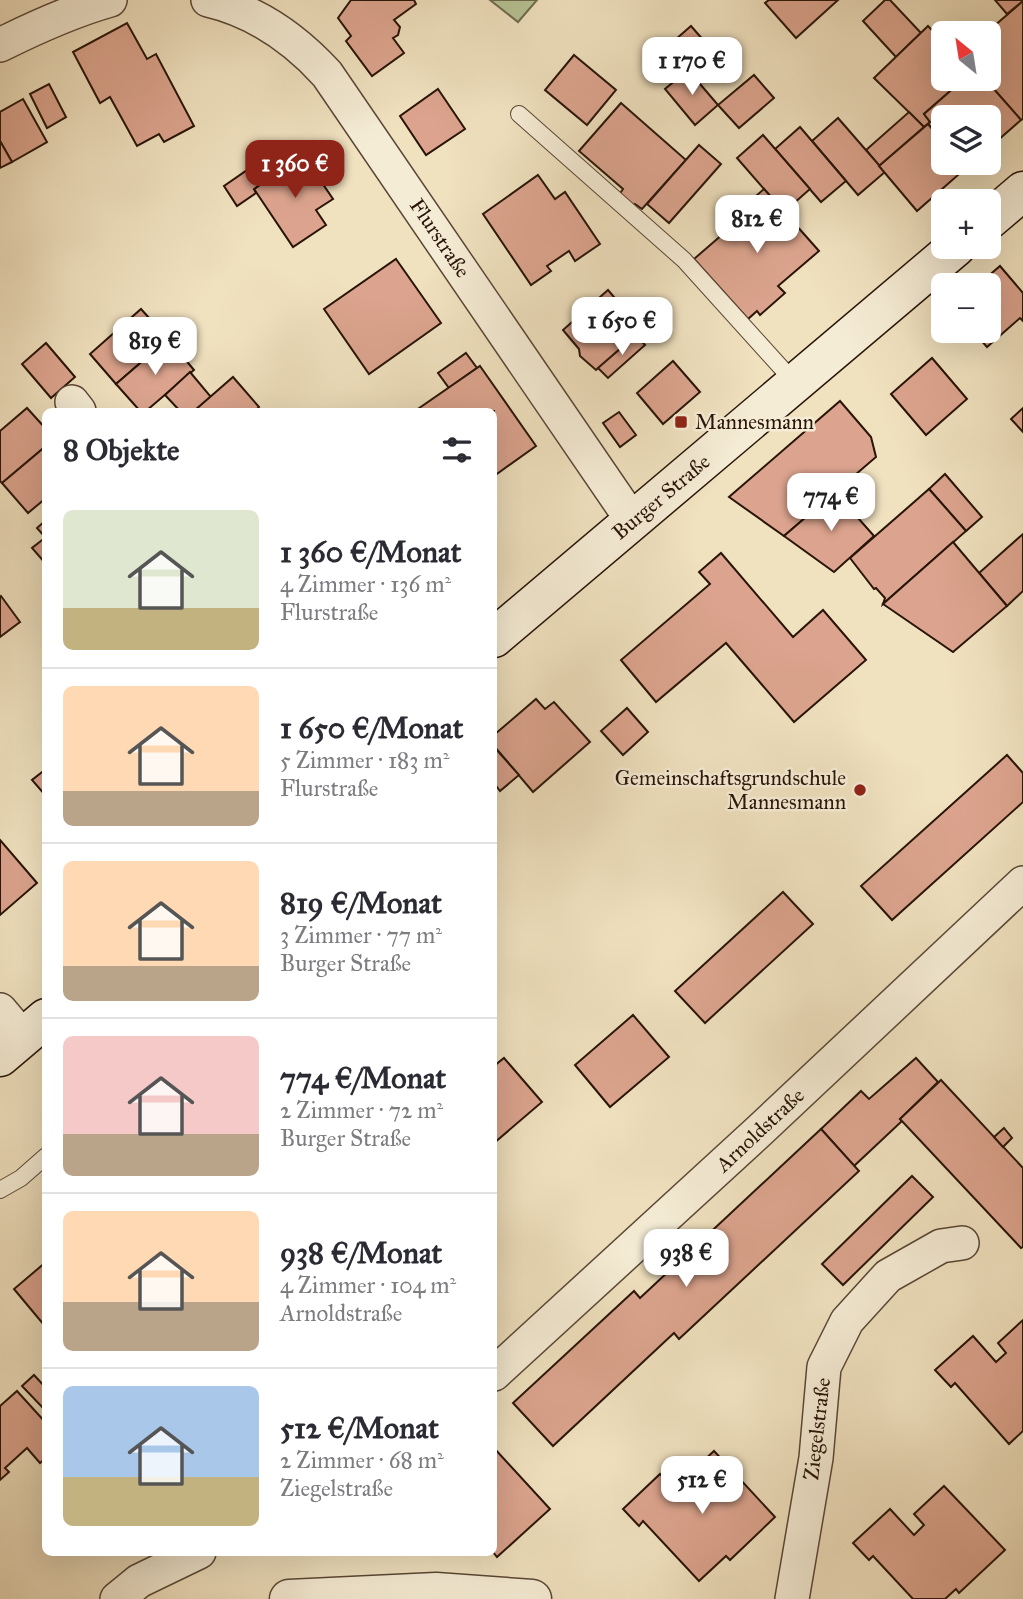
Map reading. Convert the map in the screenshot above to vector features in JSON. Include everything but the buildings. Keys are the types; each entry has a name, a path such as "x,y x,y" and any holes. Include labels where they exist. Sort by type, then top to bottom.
{"main road":[{"path":"1001,210 1023,191"},
{"name":"Burger Straße","path":"497,635 942,259"},
{"path":"289,1599 436,1592 532,1599"}],"street":[{"path":"0,45 80,8 110,0"},
{"name":"Flurstraße","path":"208,0 245,12 265,22 291,39 327,74 632,520"},
{"name":"Arnoldstraße","path":"497,1371 758,1132 1023,883"},
{"name":"Ziegelstraße","path":"792,1599 816,1458 824,1367 847,1321 888,1276 941,1246 962,1243"},
{"path":"117,1599 139,1581 191,1556"}],"lane":[{"path":"519,114 684,260 796,384"},
{"path":"0,1190 21,1178 42,1160"}],"green space":[{"path":"490,0 537,0 518,22"}],"place":[{"name":"Mannesmann","path":"681,422"},
{"name":"Gemeinschaftsgrundschule Mannesmann","path":"860,790"}]}
